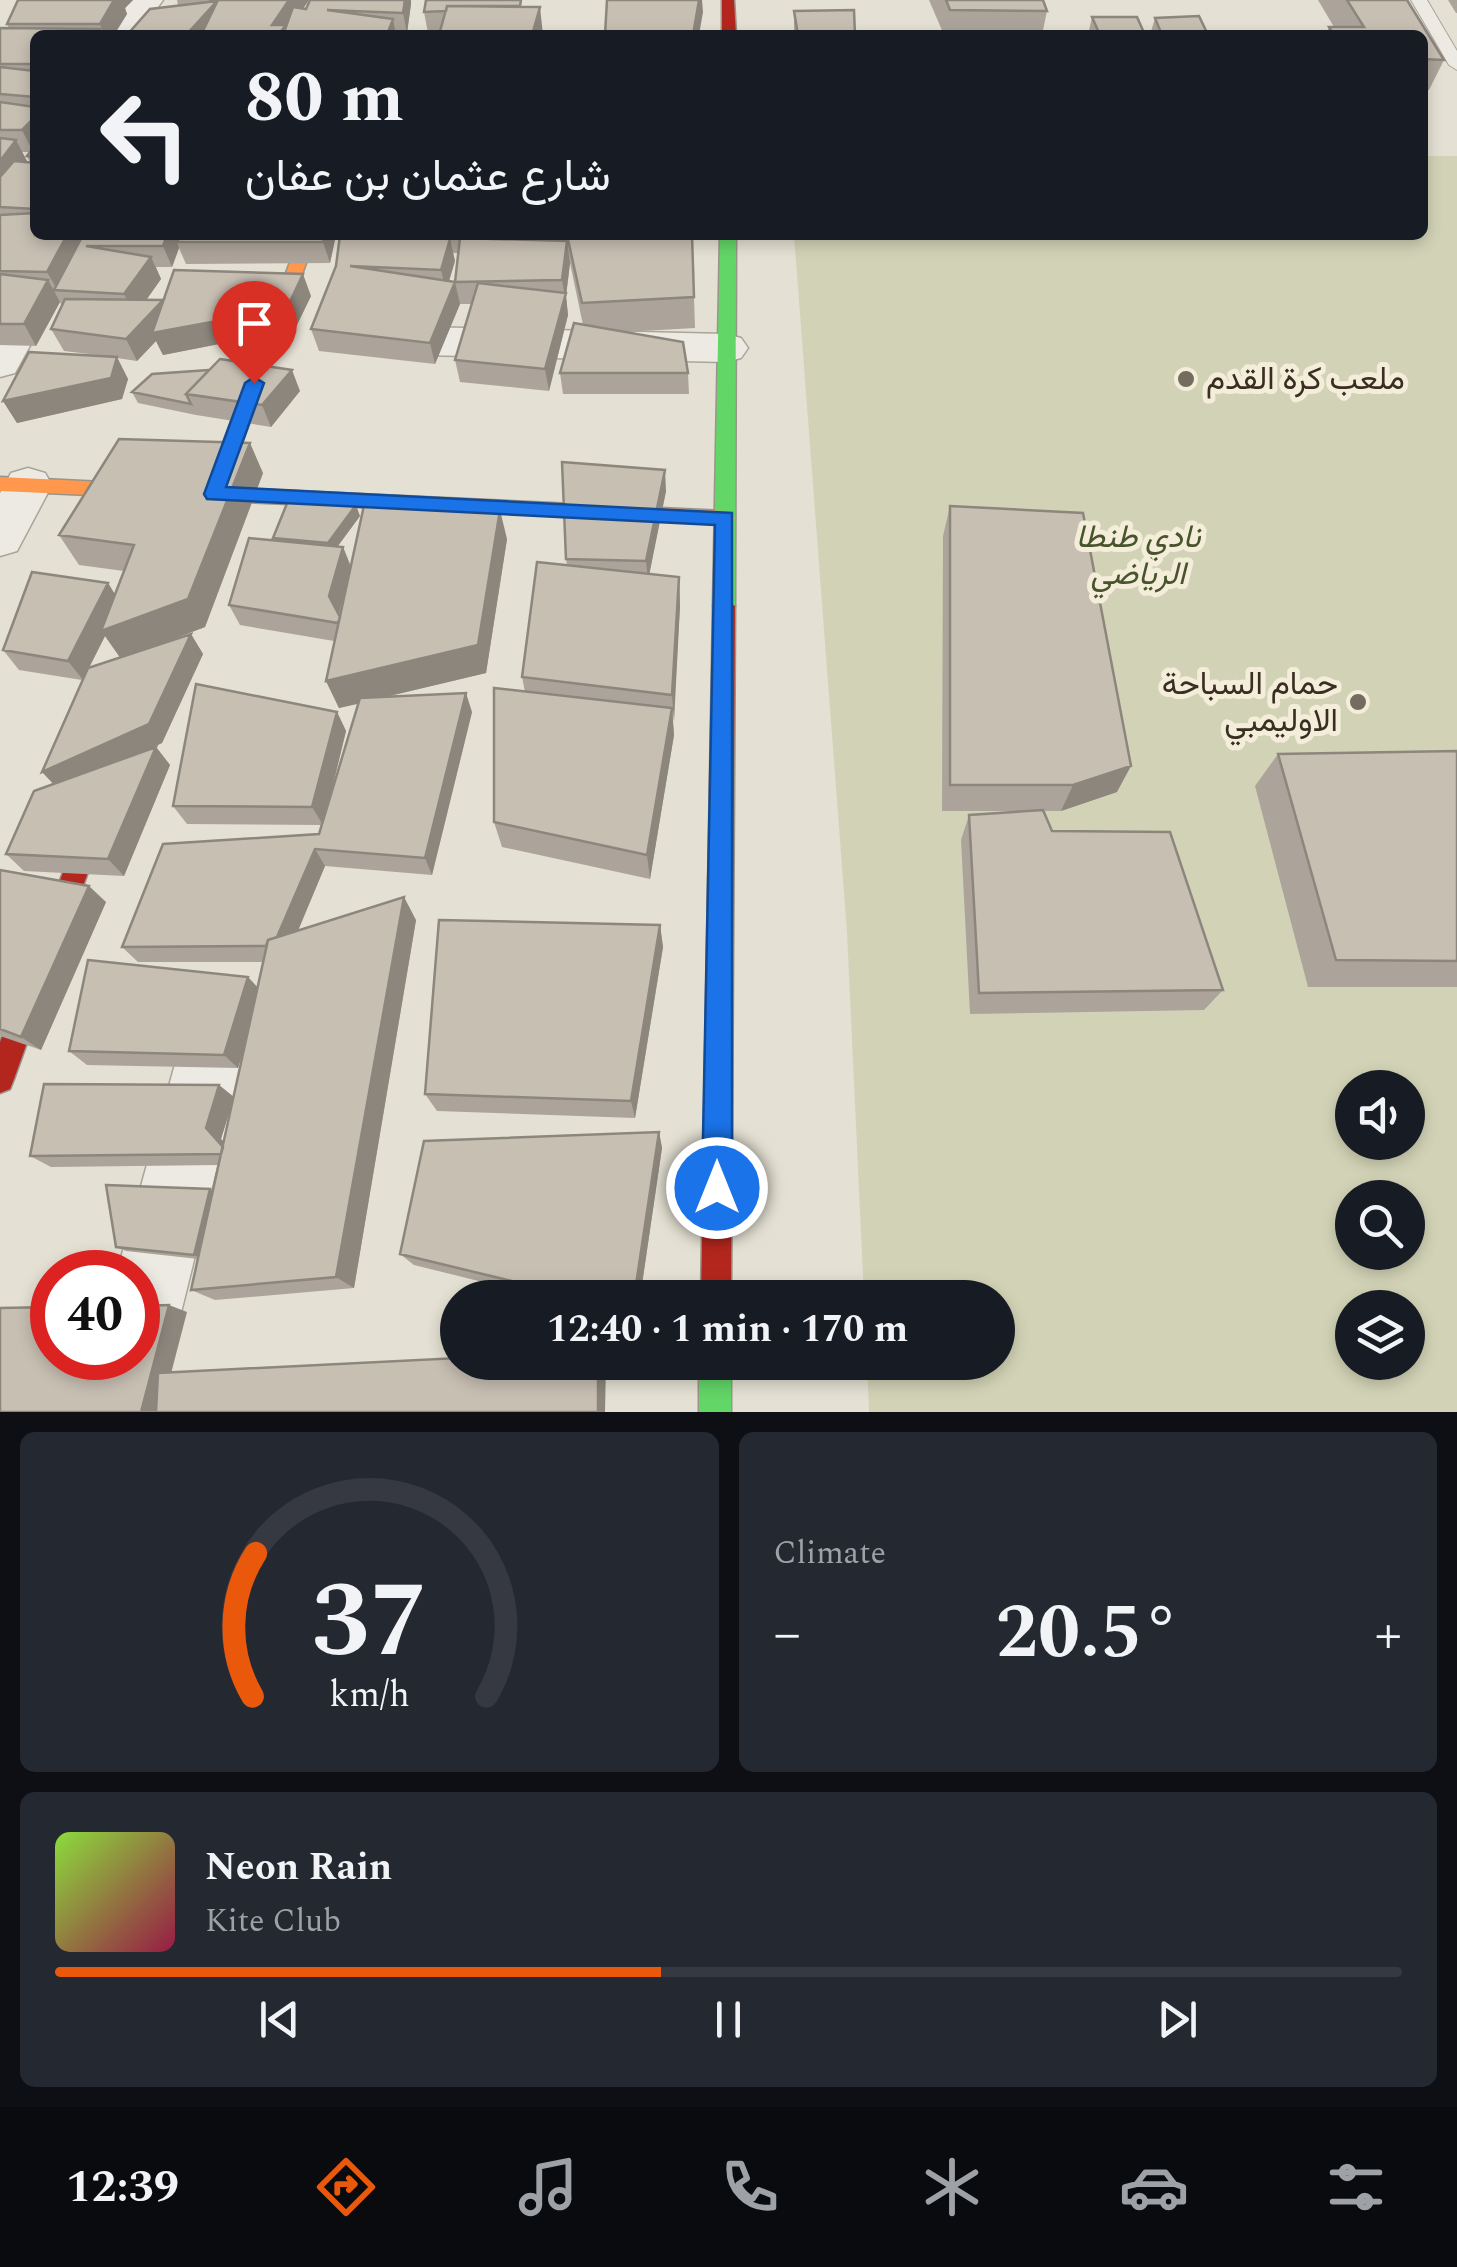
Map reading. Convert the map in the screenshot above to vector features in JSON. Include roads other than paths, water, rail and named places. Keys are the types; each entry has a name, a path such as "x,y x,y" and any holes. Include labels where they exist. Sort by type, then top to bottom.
{"street":[{"path":"126,30 147,0"},
{"path":"728,0 729,30"},
{"path":"0,362 69,240"},
{"path":"201,530 306,240"},
{"path":"716,1280 728,240"},
{"path":"422,341 726,348"},
{"path":"0,538 14,484 214,494 457,525 725,518"},
{"path":"0,1079 107,786"},
{"path":"159,1250 219,1024"},
{"path":"714,1412 715,1380"}],"lane":[{"path":"1418,0 1457,65"}],"place":[{"name":"ملعب كرة القدم","path":"1186,379"},
{"name":"حمام السباحة الاوليمبي","path":"1358,702"}],"park label":[{"name":"نادي طنطا الرياضي","path":"1138,556"}]}
